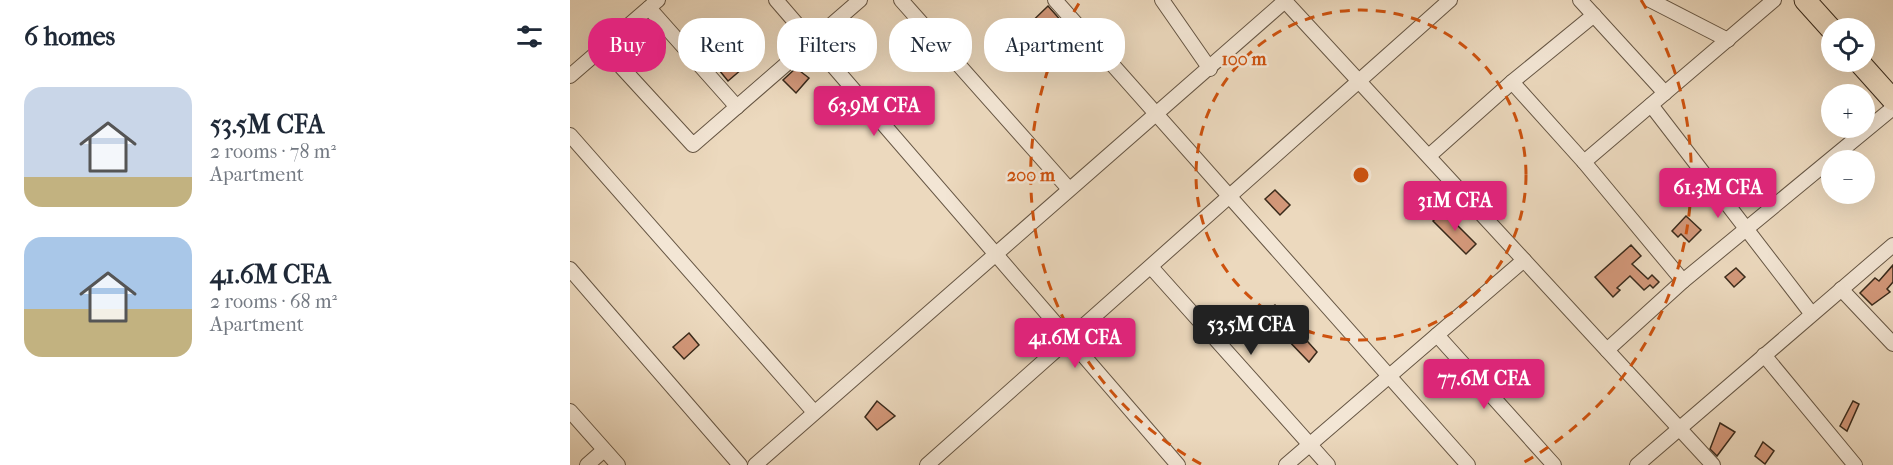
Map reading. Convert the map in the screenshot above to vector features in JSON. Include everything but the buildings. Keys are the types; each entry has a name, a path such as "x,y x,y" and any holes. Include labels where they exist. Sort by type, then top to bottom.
{"main road":[{"path":"1805,0 1821,18"},
{"path":"1868,72 1893,100"}],"street":[{"path":"776,0 791,18"},
{"path":"839,18 860,0"},
{"path":"901,0 1069,189"},
{"path":"1055,0 1468,465"},
{"path":"1162,0 1210,69"},
{"path":"755,465 1156,113 1210,69 1285,0 1713,465"},
{"path":"927,465 1450,0"},
{"path":"1580,0 1665,93"},
{"path":"1650,0 1728,40"},
{"path":"1584,162 1774,0"},
{"path":"637,18 653,4 737,107"},
{"path":"1430,155 1512,82 1594,15"},
{"path":"570,76 588,60"},
{"path":"626,72 693,145 777,72"},
{"path":"838,72 1178,465"},
{"path":"1512,82 1584,162 1683,281"},
{"path":"1651,105 1811,313"},
{"path":"1607,350 1683,281 1893,108"},
{"path":"570,135 814,412"},
{"path":"1637,465 1811,313 1893,245"},
{"path":"1286,465 1524,260"},
{"path":"1150,267 1328,465"},
{"path":"570,269 740,465"},
{"path":"1841,289 1893,344"},
{"path":"1437,334 1554,465"},
{"path":"1764,355 1855,465"},
{"path":"570,411 618,465"},
{"path":"587,465 604,450"}]}
